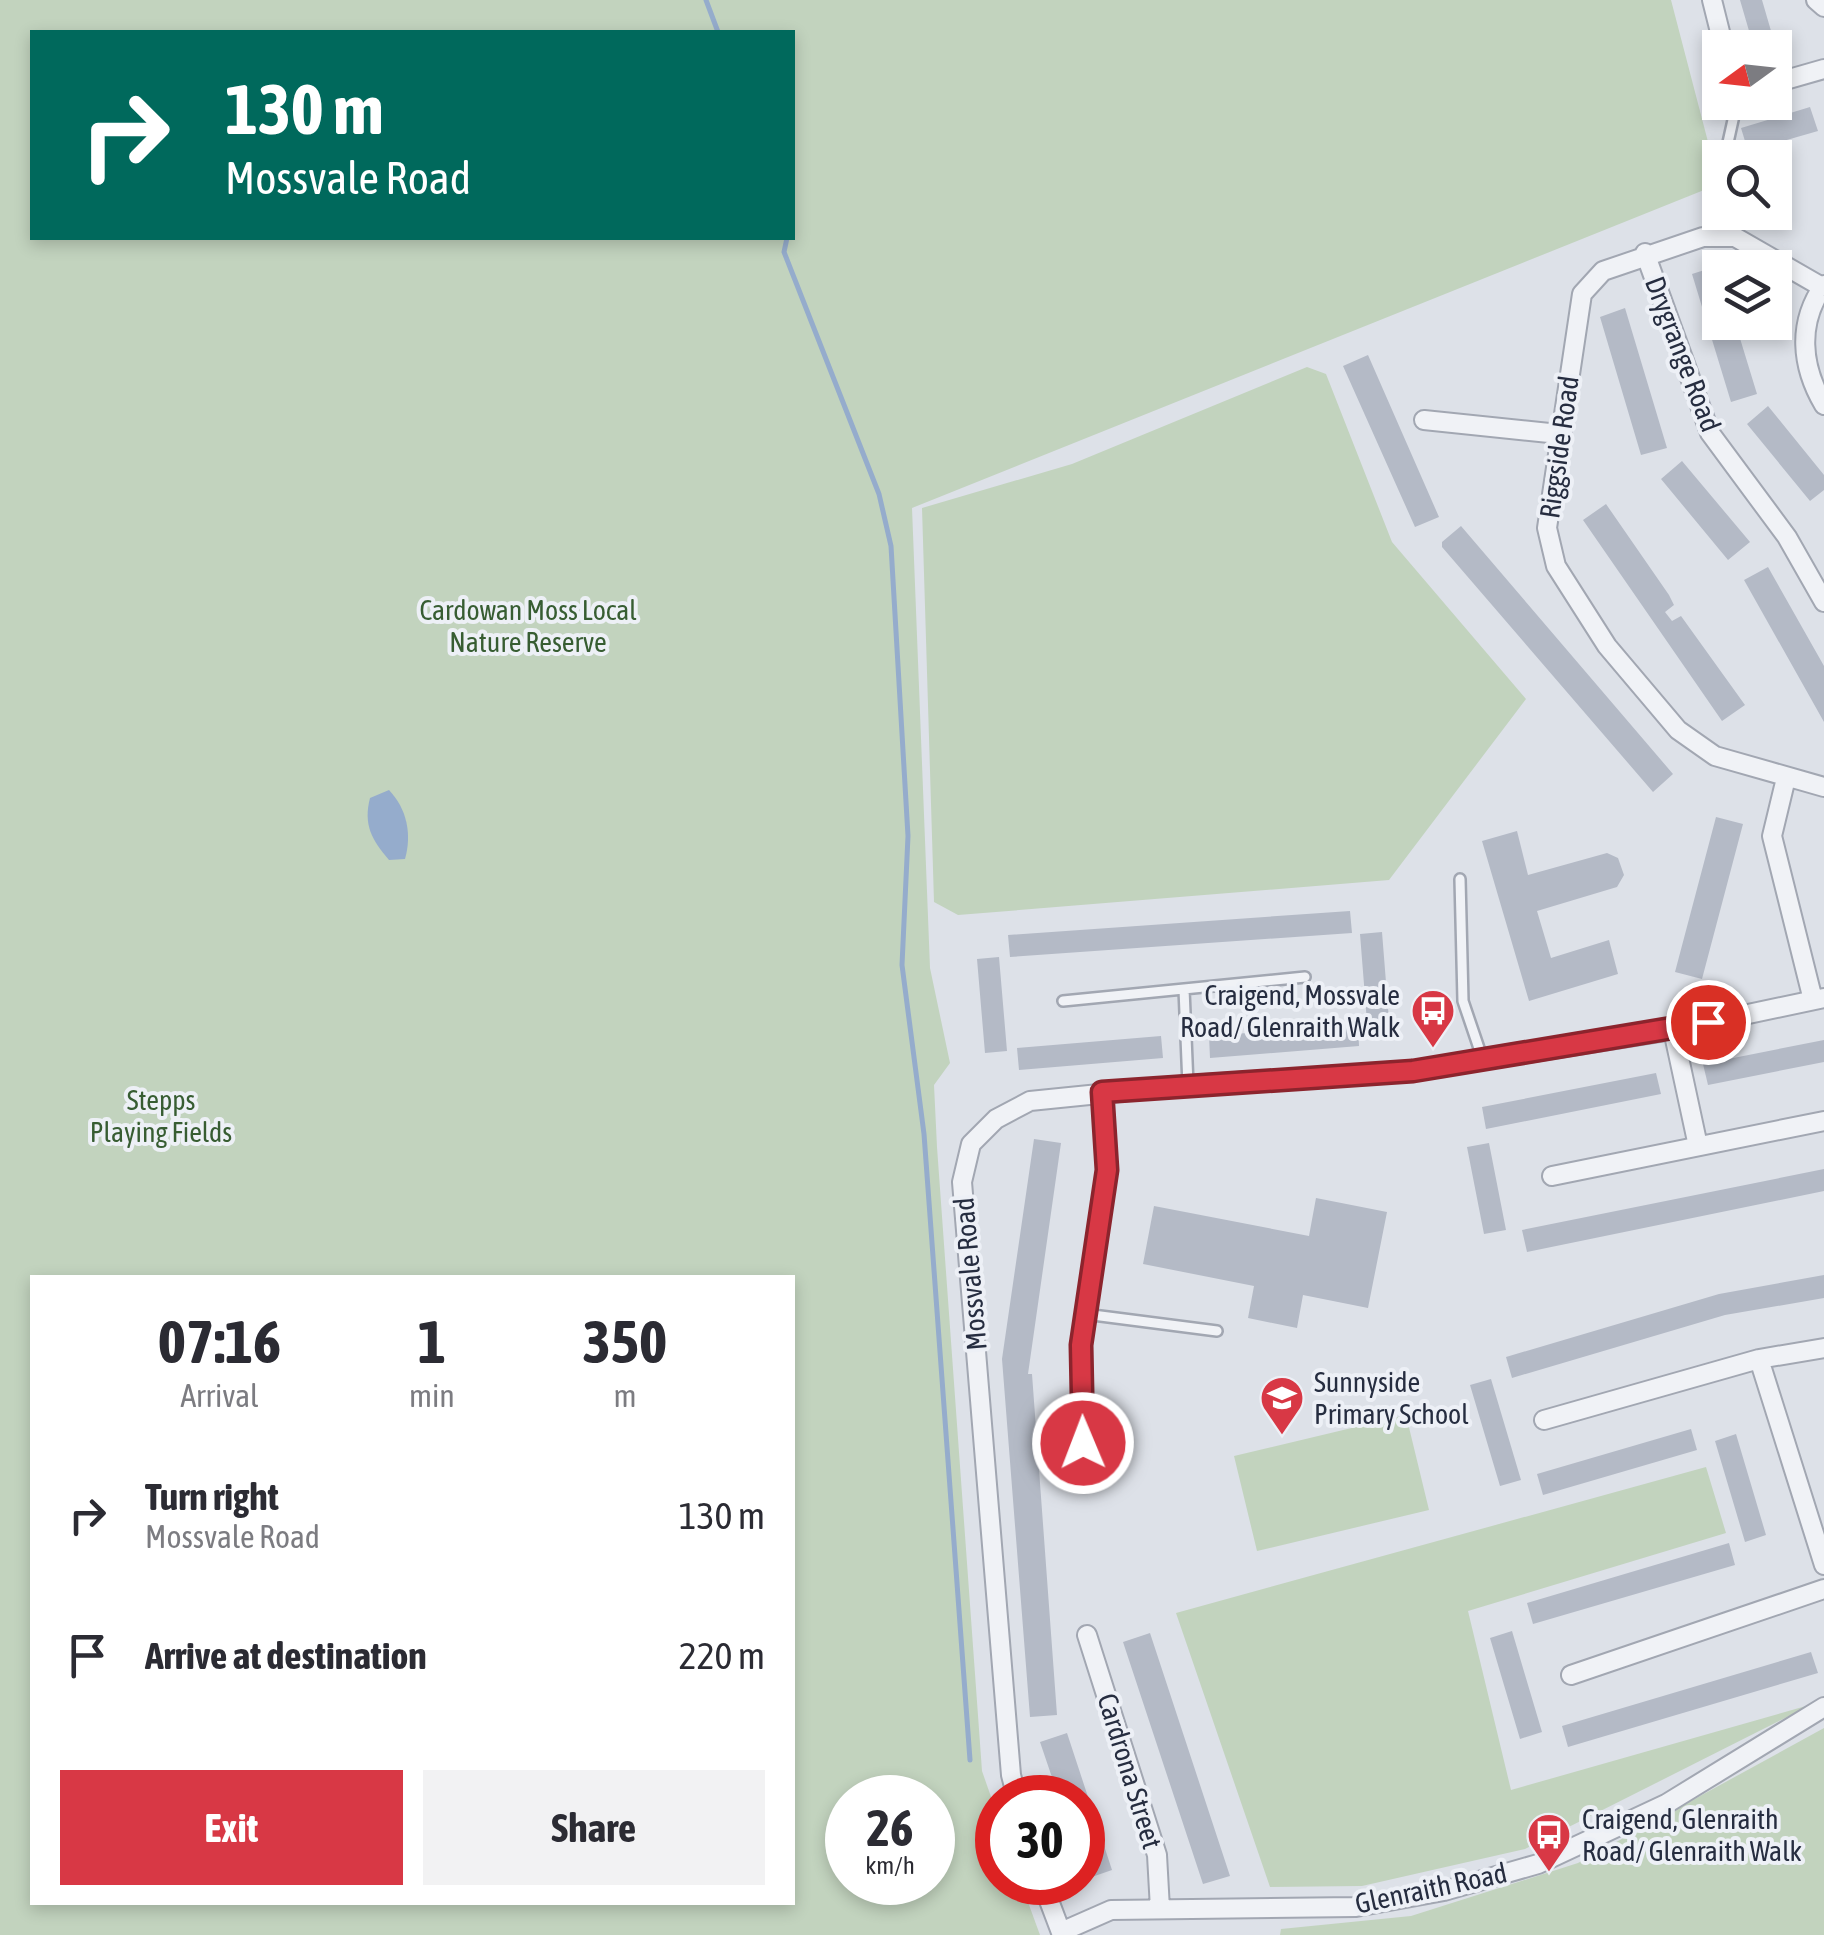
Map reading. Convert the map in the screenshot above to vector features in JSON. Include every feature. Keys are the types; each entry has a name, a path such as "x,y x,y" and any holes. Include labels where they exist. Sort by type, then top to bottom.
{"street":[{"path":"1712,0 1720,30"},
{"path":"1816,0 1824,7"},
{"path":"1792,78 1824,70"},
{"name":"Riggside Road","path":"1823,286 1736,237 1703,236 1645,253 1603,271 1582,294 1547,528 1556,566 1607,646 1678,730 1716,756 1824,787"},
{"name":"Drygrange Road","path":"1645,253 1710,433 1787,537 1824,602"},
{"path":"1823,286 1810,308 1804,346 1812,380 1824,405"},
{"path":"1424,420 1559,434"},
{"path":"1786,778 1772,836 1818,999"},
{"name":"Mossvale Road","path":"1012,1775 962,1182 971,1144 996,1118 1030,1102 1102,1092 1413,1071 1673,1030 1818,999"},
{"path":"1673,1030 1698,1146"},
{"path":"1083,1443 1081,1345 1107,1170 1102,1092"},
{"path":"1552,1176 1824,1121"},
{"path":"1544,1420 1758,1359 1824,1348"},
{"path":"1758,1359 1824,1564"},
{"path":"1570,1675 1824,1589"},
{"name":"Cardrona Street","path":"1087,1635 1158,1856 1160,1908"},
{"name":"Glenraith Road","path":"1061,1933 1111,1910 1356,1907 1444,1891 1538,1864 1666,1804 1824,1706"},
{"path":"1051,1905 1061,1933"}],"lane":[{"path":"1460,879 1464,1001 1483,1060"},
{"path":"1064,1001 1305,976"},
{"path":"1184,989 1188,1085"},
{"path":"1085,1314 1217,1330"}],"green space":[{"name":"Cardowan Moss Local Nature Reserve","path":"0,0 1671,0 1708,140 1702,140 1702,191 912,508 930,968 950,1063 934,1085 937,1147 983,1775 975,1775 975,1905 1029,1905 1040,1935 0,1935"},
{"path":"1307,367 1326,374 1392,542 1526,699 1389,880 958,915 934,902 922,508 1072,464"},
{"path":"1406,1415 1429,1510 1257,1551 1234,1456"},
{"path":"1706,1467 1726,1533 1468,1611 1511,1790 1813,1704 1525,1849 1362,1886 1270,1887 1176,1613"},
{"path":"1824,1728 1824,1935 1280,1935 1281,1929 1411,1916 1578,1863"}],"water":[{"path":"389,790 406,822 405,859 389,860 368,824 370,798"}],"building":[{"path":"1740,0 1762,0 1771,30 1749,30"},
{"path":"1810,107 1818,131 1786,140 1745,140 1741,128 1767,120 1792,120 1792,112"},
{"path":"1702,271 1702,307 1692,274"},
{"path":"1625,308 1667,448 1641,455 1600,317"},
{"path":"1712,340 1740,340 1757,394 1731,402"},
{"path":"1368,355 1439,517 1415,527 1343,366"},
{"path":"1768,406 1824,475 1824,490 1810,501 1747,424"},
{"path":"1682,461 1750,542 1728,560 1661,479"},
{"path":"1606,504 1669,595 1674,605 1665,612 1672,621 1681,616 1745,705 1722,721 1583,520"},
{"path":"1461,526 1673,774 1653,792 1442,547 1442,542"},
{"path":"1768,567 1824,666 1824,722 1744,580"},
{"path":"1716,817 1743,824 1702,979 1675,972"},
{"path":"1517,831 1528,875 1607,853 1618,858 1624,875 1617,887 1537,911 1551,958 1609,940 1618,974 1529,1001 1482,841"},
{"path":"1350,911 1352,933 1010,957 1008,935"},
{"path":"1382,932 1389,1020 1367,1022 1360,934"},
{"path":"999,957 1007,1051 985,1053 977,959"},
{"path":"1358,1024 1359,1046 1210,1058 1209,1036"},
{"path":"1161,1036 1163,1058 1019,1070 1017,1048"},
{"path":"1824,1040 1824,1062 1708,1085 1703,1064"},
{"path":"1656,1073 1661,1094 1486,1129 1482,1107"},
{"path":"1034,1139 1061,1143 1028,1374 1032,1374 1057,1715 1030,1717 1002,1359"},
{"path":"1489,1143 1506,1230 1484,1234 1467,1147"},
{"path":"1824,1169 1824,1191 1527,1252 1522,1230"},
{"path":"1316,1198 1387,1212 1368,1308 1303,1295 1297,1328 1248,1318 1254,1286 1143,1264 1154,1206 1309,1236"},
{"path":"1824,1275 1824,1298 1725,1315 1512,1378 1506,1357 1719,1294"},
{"path":"1491,1379 1521,1480 1500,1486 1470,1385"},
{"path":"1691,1429 1697,1450 1543,1495 1537,1474"},
{"path":"1736,1434 1766,1535 1745,1542 1715,1441"},
{"path":"1729,1543 1735,1565 1533,1624 1527,1603"},
{"path":"1512,1631 1542,1732 1520,1739 1490,1638"},
{"path":"1150,1633 1230,1876 1203,1884 1123,1642"},
{"path":"1811,1652 1818,1673 1568,1747 1562,1726"},
{"path":"1067,1733 1081,1775 1051,1775 1040,1742"},
{"path":"1105,1849 1112,1870 1105,1872"}],"waterway":[{"path":"706,0 717,30"},
{"path":"787,240 784,252 879,494 891,546 908,836 902,965 924,1134 970,1760"}],"place":[{"name":"Craigend, Mossvale Road/ Glenraith Walk","path":"1433,1049"},
{"name":"Sunnyside Primary School","path":"1282,1436"},
{"name":"Craigend, Glenraith Road/ Glenraith Walk","path":"1549,1873"}],"route":[{"path":"1083,1443 1081,1345 1107,1170 1102,1092 1413,1071 1708,1022"}],"park label":[{"name":"Stepps Playing Fields","path":"161,1116"}]}
